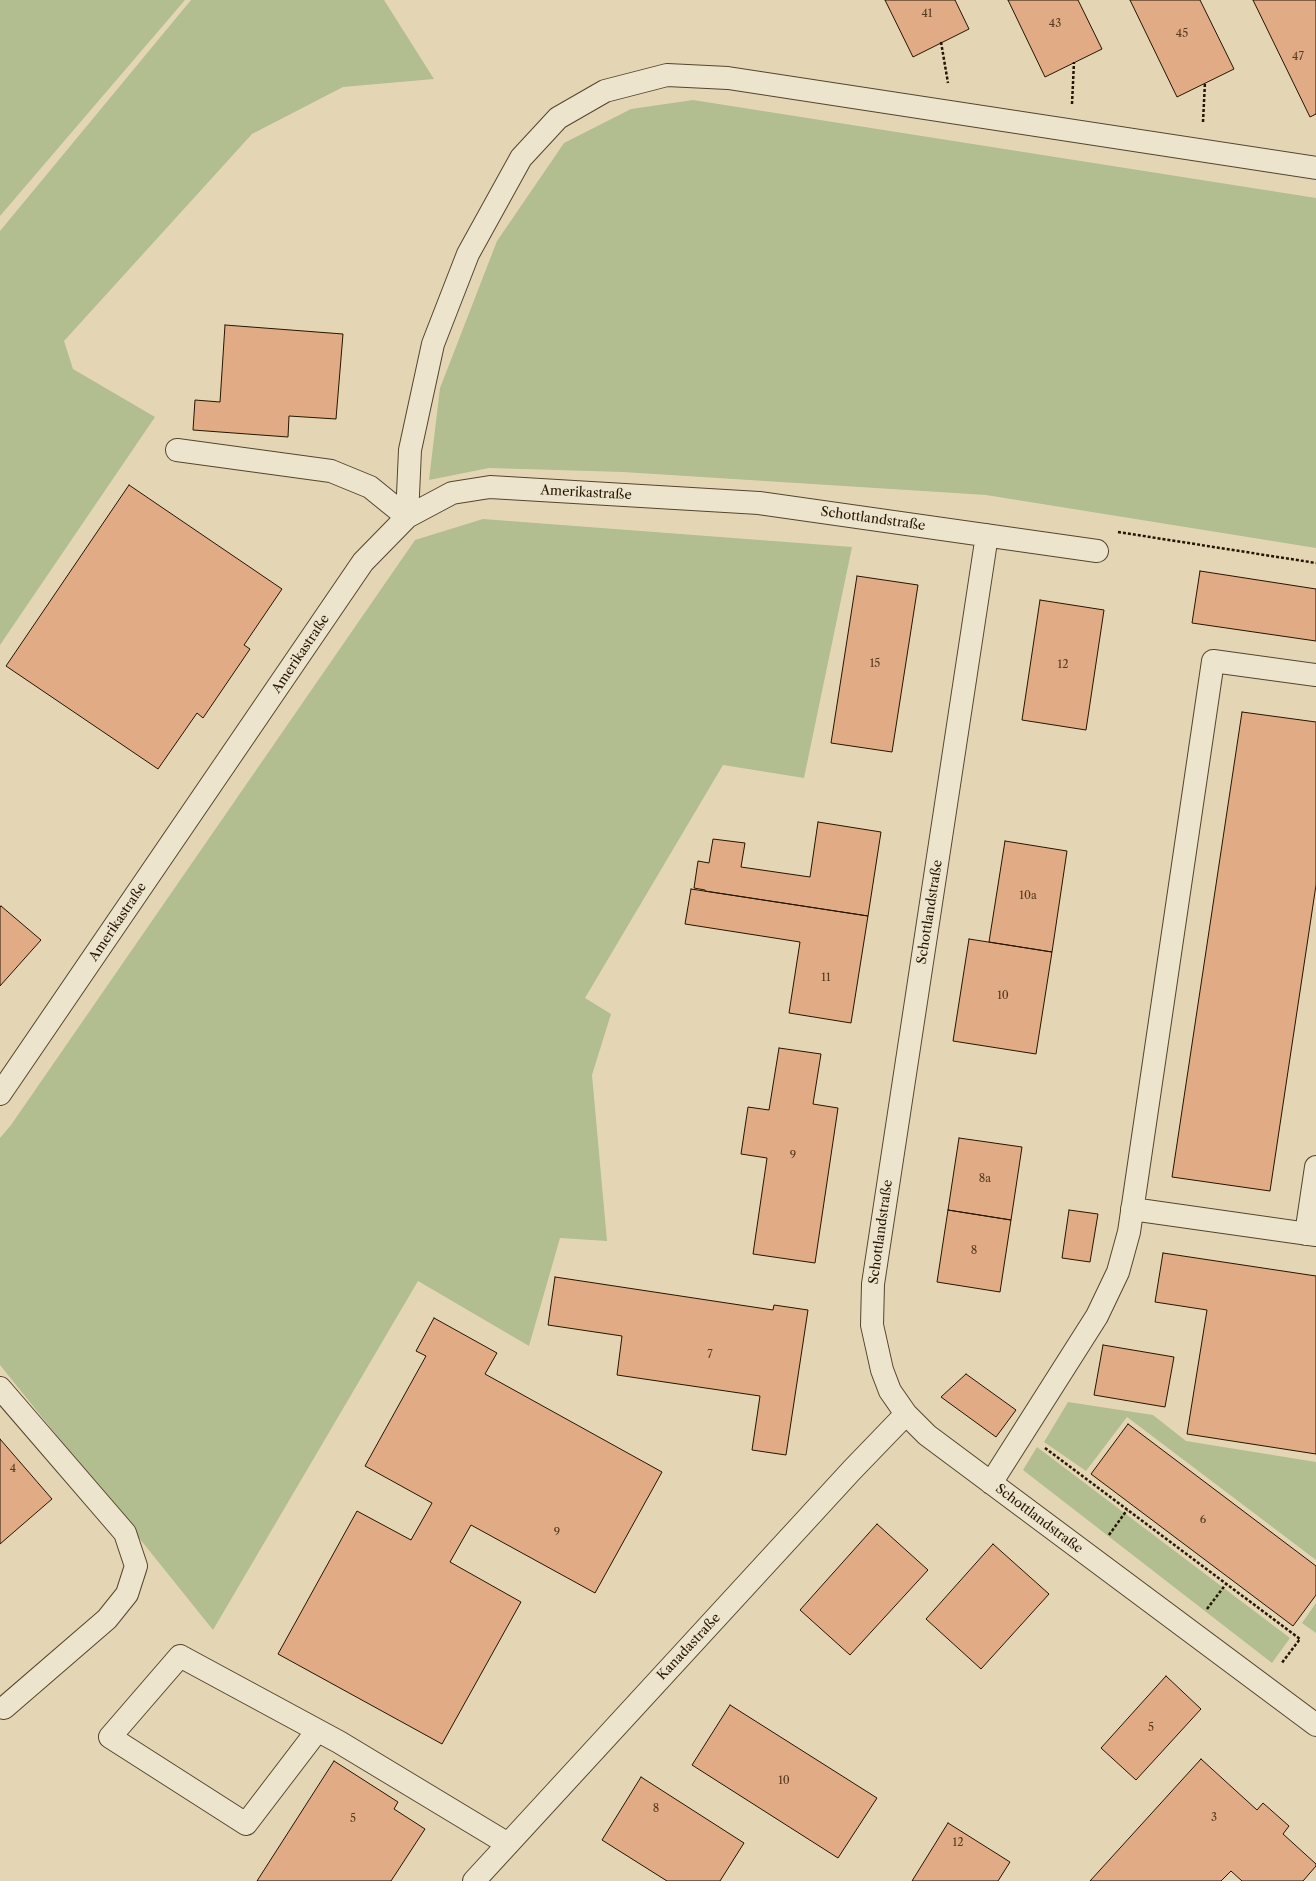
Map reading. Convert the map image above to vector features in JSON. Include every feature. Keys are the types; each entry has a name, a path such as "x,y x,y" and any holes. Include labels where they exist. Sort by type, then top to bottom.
{"street":[{"path":"407,517 410,450 433,344 468,254 522,158 558,118 605,91 667,75 728,78 1316,168"},
{"path":"177,450 331,471 370,487 407,517"},
{"name":"Amerikastraße","path":"0,1094 363,562 407,517 452,493 490,487 759,503"},
{"name":"Schottlandstraße","path":"759,503 1097,551"},
{"name":"Schottlandstraße","path":"987,535 873,1284 872,1325 882,1370 890,1391 906,1414 927,1435 1316,1725"},
{"path":"991,1483 1097,1316 1108,1296 1120,1266 1129,1232 1213,661 1316,675"},
{"path":"1132,1209 1311,1234 1316,1167"},
{"path":"0,1388 125,1533 136,1566 127,1594 107,1619 1,1708"},
{"name":"Kanadastraße","path":"474,1881 846,1476 906,1414"},
{"path":"317,1731 246,1824 110,1737 180,1656 317,1731 508,1844"}],"path":[{"path":"941,42 953,112"},
{"path":"1070,130 1074,62"},
{"path":"1201,151 1205,82"},
{"path":"1097,551 1104,530 1316,563"},
{"path":"1024,1432 1300,1639 1264,1686"}],"green space":[{"path":"0,0 185,0 0,216"},
{"path":"191,0 384,0 434,79 343,87 252,134 64,341 73,369 155,417 0,645 0,231"},
{"path":"693,100 1316,198 1316,548 986,495 623,472 489,468 429,480 440,388 497,241 564,143 631,109"},
{"path":"483,519 852,547 804,778 723,765 585,998 611,1014 592,1075 607,1241 560,1238 529,1346 418,1281 213,1630 0,1365 0,1138 11,1125 415,540"},
{"path":"1068,1402 1153,1415 1186,1441 1316,1462 1316,1560 1127,1417 1086,1471 1044,1442"},
{"path":"1037,1447 1290,1638 1272,1663 1023,1470"},
{"path":"1316,1603 1316,1633 1302,1623"}],"building":[{"path":"885,0 955,0 969,29 913,57"},
{"path":"1008,0 1078,0 1102,49 1045,77"},
{"path":"1130,0 1200,0 1234,69 1177,97"},
{"path":"1253,0 1316,0 1316,114 1310,117"},
{"path":"225,325 343,334 336,419 289,416 288,437 193,430 195,400 220,402"},
{"path":"129,485 282,589 244,645 250,649 203,718 197,713 158,769 6,666"},
{"path":"1200,571 1316,589 1316,641 1192,623"},
{"path":"857,576 918,585 892,752 831,743"},
{"path":"1040,600 1104,610 1086,730 1022,720"},
{"path":"1242,712 1316,722 1316,885 1270,1191 1172,1177"},
{"path":"818,822 881,832 868,916 705,891 694,888 698,861 709,863 713,839 745,843 741,867 810,877"},
{"path":"1005,841 1067,851 1052,952 989,942"},
{"path":"691,889 868,916 851,1023 789,1013 800,942 685,924"},
{"path":"1,906 41,940 0,986 0,907"},
{"path":"969,939 1052,952 1036,1054 953,1041"},
{"path":"779,1048 821,1054 813,1104 838,1108 815,1263 753,1254 767,1158 741,1154 748,1107 769,1110"},
{"path":"959,1138 1022,1147 1011,1220 948,1210"},
{"path":"948,1210 1011,1220 1000,1292 937,1282"},
{"path":"1069,1210 1098,1214 1090,1262 1062,1258"},
{"path":"1163,1253 1316,1276 1316,1454 1187,1434 1207,1310 1155,1302"},
{"path":"555,1277 773,1310 774,1305 808,1310 786,1455 752,1450 760,1396 617,1375 622,1336 548,1325"},
{"path":"434,1318 497,1353 485,1374 662,1472 595,1593 471,1525 450,1562 521,1602 442,1744 278,1654 357,1511 411,1540 432,1503 365,1466 426,1356 416,1351"},
{"path":"1103,1345 1174,1357 1165,1407 1094,1395"},
{"path":"966,1374 1016,1410 996,1437 941,1397"},
{"path":"1128,1424 1316,1566 1316,1595 1293,1626 1091,1474"},
{"path":"0,1439 52,1499 0,1544"},
{"path":"877,1524 928,1570 850,1655 800,1610"},
{"path":"993,1544 1049,1594 981,1669 926,1619"},
{"path":"1166,1676 1201,1709 1136,1780 1101,1748"},
{"path":"730,1705 877,1798 838,1858 692,1765"},
{"path":"1201,1759 1257,1810 1263,1803 1289,1826 1283,1834 1316,1864 1316,1866 1303,1881 1242,1881 1231,1871 1221,1881 1090,1881"},
{"path":"334,1761 398,1802 394,1809 425,1829 391,1881 257,1881"},
{"path":"641,1777 744,1843 720,1881 667,1881 602,1840"},
{"path":"948,1823 1010,1862 998,1881 912,1881"}]}
